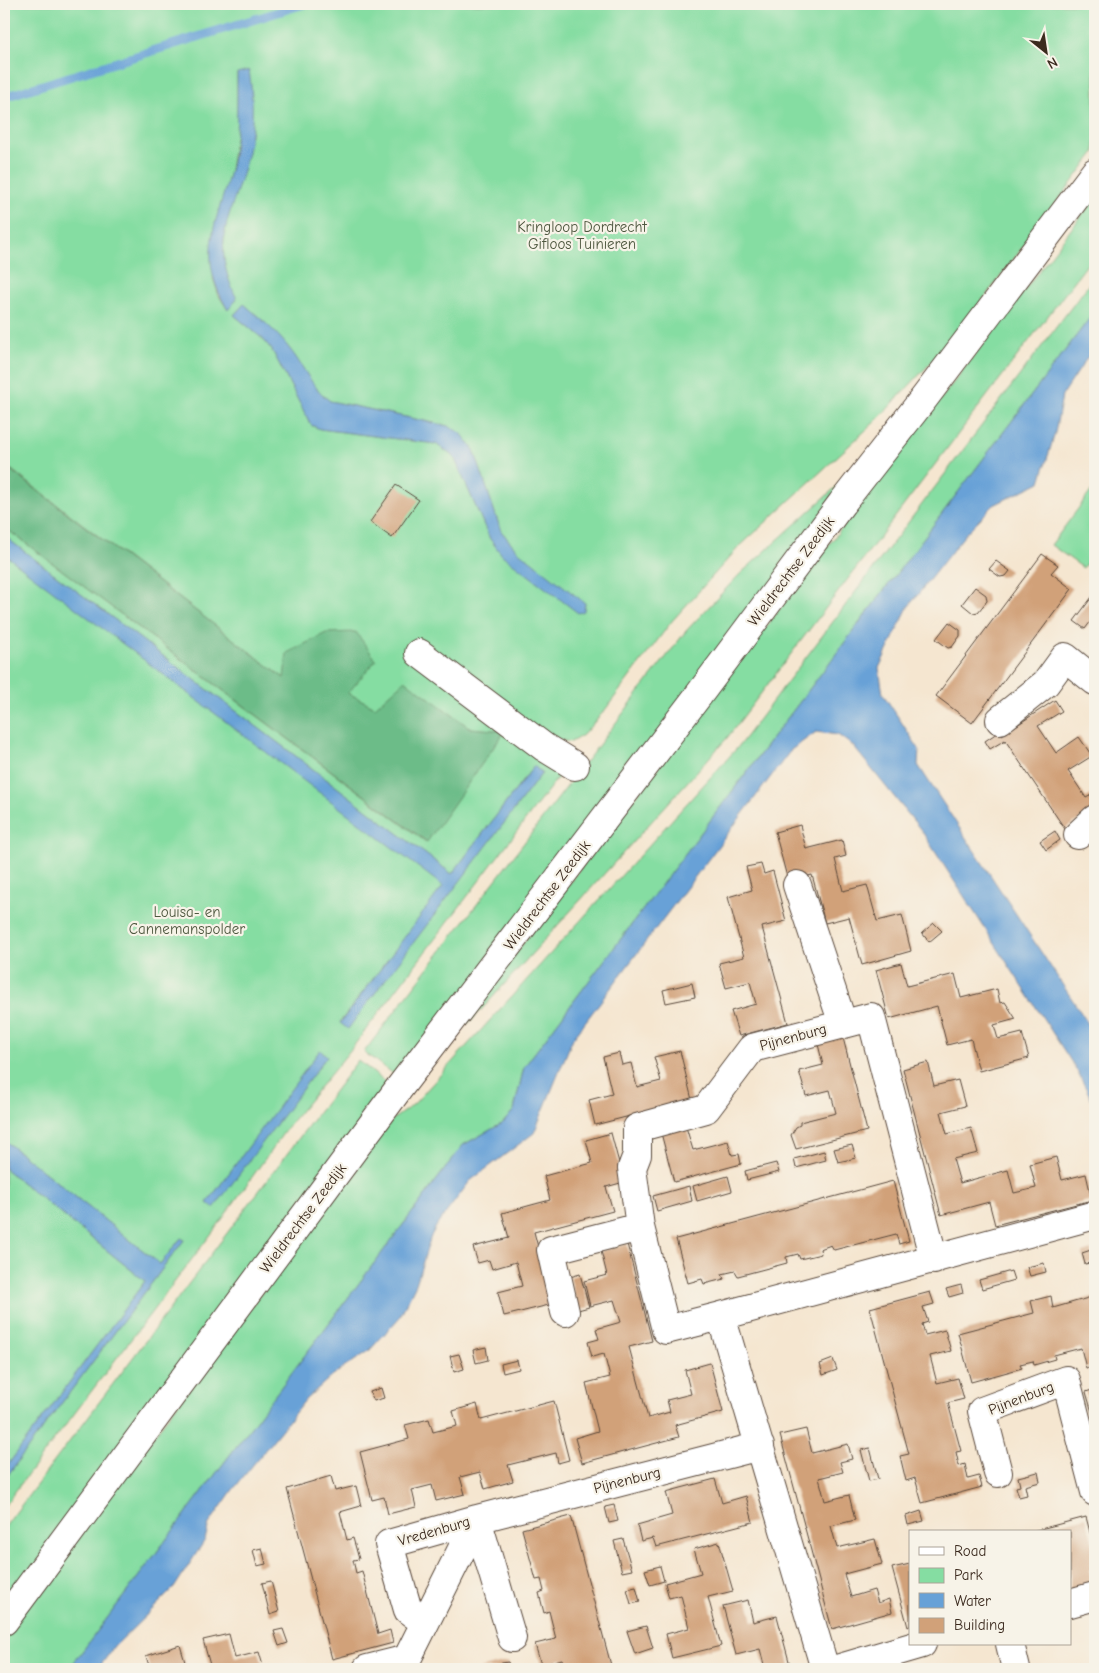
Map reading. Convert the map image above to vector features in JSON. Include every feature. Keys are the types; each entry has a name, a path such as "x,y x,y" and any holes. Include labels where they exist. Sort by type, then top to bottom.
{"street":[{"name":"Wieldrechtse Zeedijk","path":"4,1621 389,1102 1095,172"},
{"path":"419,653 544,747 575,766"},
{"path":"1000,720 1046,683 1065,657 1095,681"},
{"name":"Pijnenburg","path":"797,885 843,1024"},
{"name":"Pijnenburg","path":"934,1260 871,1017 752,1048 706,1109 638,1128 637,1155 632,1168 640,1227 666,1330 934,1260 1095,1214"},
{"path":"565,1312 551,1250 640,1227"},
{"path":"721,1316 825,1669"},
{"name":"Pijnenburg","path":"998,1473 982,1410 1066,1380 1095,1492"},
{"name":"Pijnenburg","path":"581,1491 760,1446"},
{"name":"Vredenburg","path":"424,1622 408,1610 389,1544 477,1518 581,1491"},
{"name":"Vredenburg","path":"367,1669 407,1659 477,1518"},
{"name":"Vredenburg","path":"477,1518 512,1638"},
{"path":"1072,1602 1095,1596"},
{"path":"836,1669 915,1646"},
{"path":"1010,1646 1016,1669"}],"green space":[{"path":"4,4 1095,4 1095,152 953,339 878,419 738,548 672,621 605,710 583,735 571,742 557,740 546,759 559,776 352,1048 289,1125 218,1225 4,1506 4,1480 184,1240 181,1238 160,1264 4,1140 4,550 444,886 340,1022 348,1028 542,773 533,767 452,874 4,536 4,527 426,842 505,731 470,728 440,706 375,707 347,693 284,678 4,464","holes":["237,74 252,129 245,164 225,226 223,249 225,269 230,284 228,310 219,296 213,278 237,125","244,304 289,348 319,393 330,401 448,426 474,450 501,531 517,550 490,539 454,457 436,444 320,429 311,425 272,350 263,339 234,315","320,1051 327,1056 213,1208 207,1203"]},
{"path":"1095,198 1095,254 727,738 473,1019 452,1036"},
{"path":"1095,276 1095,311 524,1067 514,1110 503,1123 463,1145 69,1669 4,1669 4,1634 392,1120 414,1104 738,747"},
{"path":"868,458 399,1079 364,1052 686,631 739,575"},
{"path":"4,465 284,678 287,653 326,633 356,632 376,660 348,693 375,707 405,680 470,728 505,731 427,842 4,527"},
{"path":"1095,486 1095,552 1083,568 1051,545"},
{"path":"358,1060 392,1088 4,1607 4,1528"},
{"path":"4,1168 145,1281 4,1470"}],"water":[{"path":"249,70 252,94 252,129 245,164 225,230 224,261 237,299 228,310 212,271 212,236 234,151 237,118 237,73"},
{"path":"244,304 284,342 318,390 330,401 448,426 461,433 474,450 501,531 517,550 585,603 584,611 578,613 502,555 490,539 454,457 436,444 320,429 311,425 272,350 263,339 234,315"},
{"path":"1095,311 1095,346 1062,396 1055,433 1040,482 994,505 967,532 908,607 879,668 883,694 919,749 918,765 1095,1034 1095,1106 1076,1069 921,830 853,746 838,735 816,732 791,750 573,1038 534,1133 470,1181 437,1225 431,1236 416,1284 399,1318 369,1351 333,1375 306,1399 232,1491 209,1524 205,1540 174,1588 114,1647 98,1669 69,1669 463,1145 503,1123 514,1110 524,1067"},
{"path":"4,536 452,874 534,766 542,773 348,1029 340,1023 443,886 4,554"},
{"path":"320,1050 327,1056 214,1208 207,1203"},
{"path":"4,1140 160,1264 181,1238 184,1240 4,1480 4,1470 145,1281 4,1168"}],"building":[{"path":"396,485 419,500 392,538 370,522"},
{"path":"1042,554 1058,565 1051,573 1072,589 972,723 936,696"},
{"path":"996,561 1010,571 1006,576 1000,577 989,569"},
{"path":"975,587 986,595 987,601 978,612 973,613 962,604"},
{"path":"1095,593 1095,624 1091,621 1085,629 1074,621"},
{"path":"949,622 960,630 960,636 952,647 948,648 936,639"},
{"path":"1055,700 1062,711 1038,726 1056,753 1079,737 1092,756 1068,771 1086,798 1095,793 1095,809 1065,829 1005,740 990,749 985,741 1000,731 1002,735"},
{"path":"800,825 806,849 842,840 846,856 835,859 843,891 867,885 877,921 902,915 911,951 862,965 849,917 825,923 812,875 788,881 775,832"},
{"path":"1055,831 1060,840 1046,850 1040,841"},
{"path":"761,864 764,874 773,871 786,921 762,927 788,1023 739,1036 731,1011 756,1004 750,982 726,988 719,963 744,957 728,897 752,890 746,867"},
{"path":"934,923 942,931 929,942 922,933"},
{"path":"901,963 907,986 955,974 961,998 997,989 1000,1003 1005,1002 1016,1019 994,1025 998,1039 1022,1033 1029,1058 979,1071 971,1039 947,1045 937,1006 889,1019 876,970"},
{"path":"692,983 695,997 666,1003 663,990"},
{"path":"842,1034 867,1131 796,1149 791,1135 796,1127 800,1125 800,1122 836,1113 830,1090 806,1096 799,1071 823,1065 817,1040"},
{"path":"680,1051 692,1100 595,1125 589,1100 612,1094 603,1057 619,1053 622,1065 631,1063 637,1087 661,1081 654,1057"},
{"path":"928,1062 934,1086 958,1080 965,1106 941,1112 947,1134 971,1128 978,1153 953,1159 960,1183 1008,1170 1014,1193 1036,1188 1030,1164 1056,1157 1062,1180 1086,1174 1092,1200 995,1225 989,1202 941,1215 903,1069"},
{"path":"686,1127 693,1150 728,1141 732,1155 739,1154 741,1164 674,1182 661,1133"},
{"path":"611,1133 624,1182 606,1187 613,1211 534,1232 553,1304 504,1316 498,1292 522,1286 516,1262 492,1269 489,1260 478,1263 473,1247 509,1238 502,1213 550,1200 544,1176 592,1163 586,1140"},
{"path":"852,1145 856,1158 838,1162 834,1149"},
{"path":"824,1151 826,1160 796,1168 794,1159"},
{"path":"776,1163 779,1172 747,1180 745,1171"},
{"path":"728,1176 732,1191 697,1201 693,1186"},
{"path":"893,1181 909,1241 899,1244 896,1234 834,1250 831,1245 820,1249 821,1254 800,1259 798,1254 786,1257 787,1263 738,1276 735,1271 722,1274 724,1279 704,1284 702,1279 688,1283 676,1239"},
{"path":"689,1186 692,1201 657,1211 653,1196"},
{"path":"627,1244 652,1341 629,1347 648,1418 670,1412 667,1400 691,1394 685,1370 710,1363 723,1412 675,1425 679,1437 582,1463 575,1438 598,1431 586,1383 610,1377 604,1354 592,1357 588,1342 599,1339 596,1329 621,1322 614,1300 590,1306 584,1281 607,1275 601,1251"},
{"path":"1091,1250 1094,1262 1085,1264 1082,1253"},
{"path":"1044,1263 1046,1272 1030,1276 1027,1267"},
{"path":"1011,1271 1014,1280 982,1289 979,1280"},
{"path":"580,1274 589,1307 578,1310 570,1277"},
{"path":"961,1285 963,1293 949,1297 946,1289"},
{"path":"930,1292 934,1304 923,1307 928,1322 922,1324 925,1335 945,1330 951,1351 930,1356 937,1383 958,1378 964,1399 948,1403 961,1451 956,1452 959,1466 965,1464 968,1479 979,1476 982,1487 922,1503 915,1478 906,1481 900,1456 909,1454 870,1308"},
{"path":"1051,1296 1053,1308 1095,1296 1095,1366 1086,1368 1081,1348 1054,1355 1055,1359 1034,1365 1033,1361 1020,1364 1022,1368 971,1382 958,1333 1034,1313 1031,1301"},
{"path":"486,1347 488,1360 476,1363 473,1350"},
{"path":"459,1354 464,1369 454,1372 450,1356"},
{"path":"833,1359 837,1370 823,1375 820,1364"},
{"path":"517,1360 519,1369 503,1373 501,1364"},
{"path":"381,1388 384,1398 374,1401 370,1392"},
{"path":"1095,1389 1095,1419 1094,1419 1086,1392"},
{"path":"554,1401 569,1460 558,1463 556,1453 508,1465 513,1481 485,1489 480,1472 460,1477 465,1494 436,1501 432,1485 412,1490 416,1507 388,1514 384,1497 372,1500 360,1452 409,1439 405,1425 429,1419 433,1432 457,1426 453,1411 477,1404 481,1420"},
{"path":"806,1429 812,1453 848,1444 852,1459 840,1462 843,1472 819,1478 825,1501 849,1495 855,1520 831,1526 837,1548 875,1539 882,1564 844,1574 851,1597 874,1590 878,1603 889,1599 892,1612 832,1629 780,1435"},
{"path":"870,1448 878,1479 869,1481 861,1450"},
{"path":"1038,1472 1040,1482 1025,1486 1027,1495 1019,1497 1016,1487 1020,1486 1018,1477"},
{"path":"331,1476 335,1491 356,1486 361,1506 340,1512 347,1540 353,1538 359,1559 353,1560 356,1573 362,1571 378,1634 390,1630 393,1643 332,1659 287,1489"},
{"path":"715,1479 722,1503 746,1496 753,1522 656,1547 653,1538 641,1541 637,1525 672,1515 666,1492"},
{"path":"614,1505 618,1521 609,1523 605,1507"},
{"path":"921,1511 924,1521 908,1525 906,1516"},
{"path":"571,1516 612,1669 565,1669 562,1659 541,1665 535,1644 556,1639 549,1611 544,1613 539,1593 544,1591 541,1579 536,1580 522,1529"},
{"path":"1086,1517 1095,1551 1095,1568 1089,1570 1093,1585 1072,1590 1072,1530 1037,1530"},
{"path":"623,1539 632,1570 622,1572 614,1541"},
{"path":"719,1542 733,1591 708,1597 721,1646 672,1658 666,1634 689,1628 681,1595 669,1598 665,1583 701,1573 694,1549"},
{"path":"262,1548 266,1564 257,1566 253,1550"},
{"path":"909,1564 908,1627 892,1568"},
{"path":"660,1566 664,1581 650,1585 645,1570"},
{"path":"271,1581 279,1612 270,1615 262,1583"},
{"path":"636,1587 640,1602 631,1604 627,1589"},
{"path":"748,1600 753,1622 777,1616 791,1669 765,1669 760,1649 736,1655 723,1606"},
{"path":"646,1626 653,1648 635,1654 627,1631"},
{"path":"283,1629 288,1643 279,1646 274,1631"},
{"path":"229,1634 235,1658 259,1652 264,1669 195,1669 210,1665 203,1640"},
{"path":"180,1645 187,1669 150,1669 146,1656"},
{"path":"508,1662 510,1669 480,1669 502,1663"},
{"path":"725,1666 725,1669 714,1669"}],"waterway":[{"path":"4,97 304,4"}],"park label":[{"name":"Kringloop Dordrecht Gifloos Tuinieren","path":"582,236"},
{"name":"Louisa- en Cannemanspolder","path":"187,920"}]}
